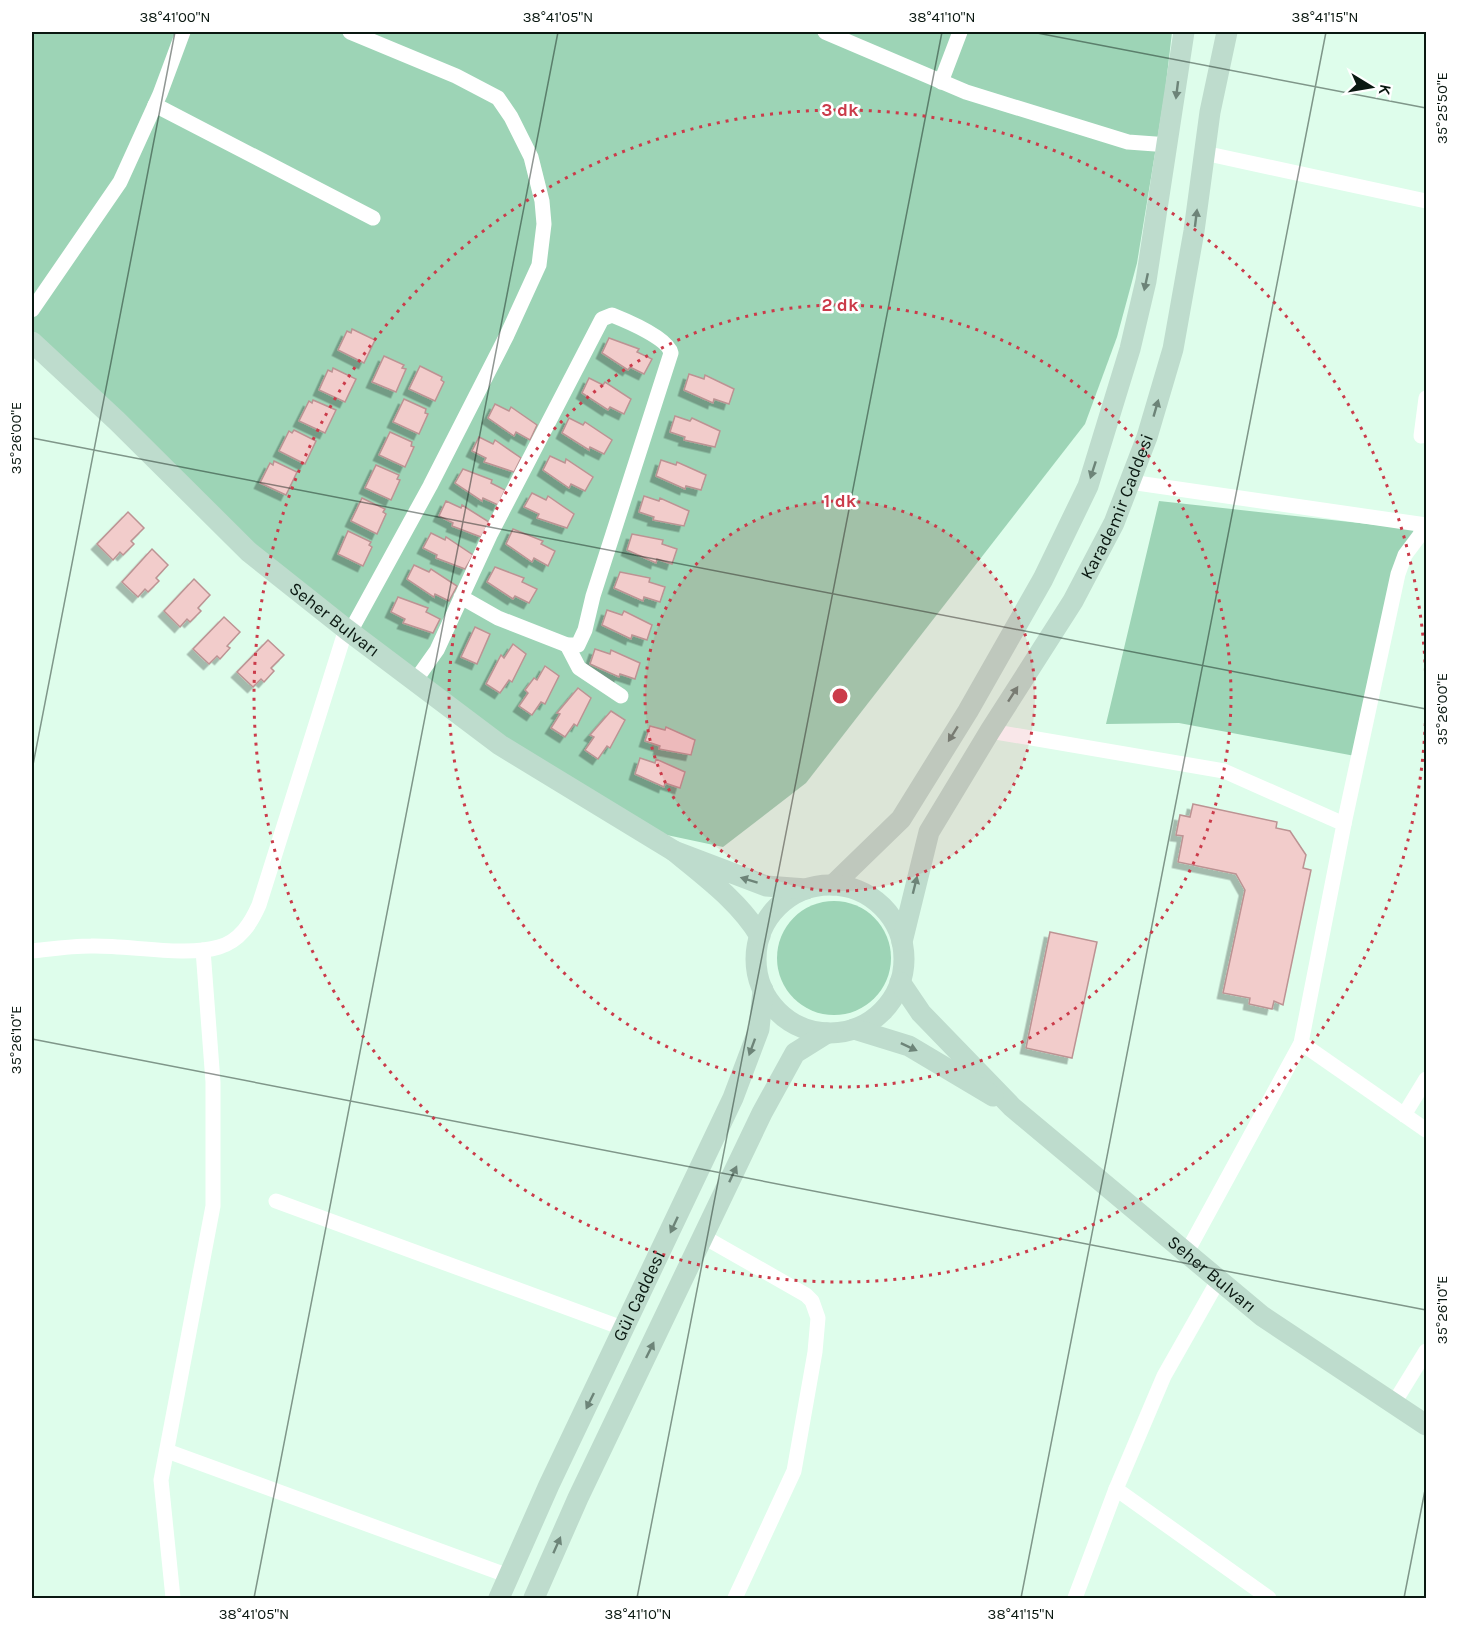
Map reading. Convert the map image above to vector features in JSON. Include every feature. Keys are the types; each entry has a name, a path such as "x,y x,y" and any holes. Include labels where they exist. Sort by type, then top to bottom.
{"street":[{"path":"32,310 120,182 155,105 183,32"},
{"path":"32,951 90,946 202,951 230,942 251,922 348,631 430,486 507,335 539,266 544,224 542,201 531,158 498,98 456,76 350,32"},
{"path":"825,32 941,82 1128,142 1169,145"},
{"path":"941,82 960,32"},
{"name":"Karademir Caddesi","path":"833,885 901,819 968,711 1043,579 1088,486 1135,326 1146,280 1169,145 1184,32"},
{"name":"Karademir Caddesi","path":"902,942 929,832 1073,601 1114,523 1147,437 1173,349 1194,231 1204,153 1227,32"},
{"path":"155,105 373,218"},
{"path":"1204,153 1426,201"},
{"path":"415,681 437,650 461,597 490,535 602,319 609,315 626,321 667,345 671,353 593,596 585,630 578,645 567,645 498,618 461,597"},
{"name":"Seher Bulvarı","path":"32,343 117,421 249,552 348,631 500,745 674,851 731,899 750,918 760,936"},
{"path":"1421,436 1426,398"},
{"path":"1130,482 1426,526 1405,555 1398,574 1344,825 1301,1043 1187,1252"},
{"path":"567,645 579,668 621,696"},
{"path":"990,731 1224,771 1344,825"},
{"name":"Seher Bulvarı","path":"674,851 766,886 806,889"},
{"path":"833,885 860,891 877,902 891,917 902,942 904,955 900,982 882,1011 854,1029 827,1033 807,1029 778,1012 763,990 757,963 760,936 778,907 806,889 833,885"},
{"path":"173,1599 161,1480 213,1206 213,1082 202,951"},
{"name":"Seher Bulvarı","path":"900,982 921,1012 1012,1107 1262,1316 1426,1425"},
{"name":"Gül Caddesi","path":"499,1599 549,1485 734,1098 759,1029 763,990"},
{"name":"Seher Bulvarı","path":"854,1029 909,1046 1012,1107"},
{"name":"Gül Caddesi","path":"534,1599 578,1498 762,1113 795,1053 827,1033"},
{"path":"1301,1043 1426,1130"},
{"path":"1404,1114 1426,1079"},
{"path":"276,1201 625,1329"},
{"path":"704,1237 806,1295 812,1301 818,1318 815,1352 794,1471 735,1599"},
{"path":"1075,1599 1116,1489 1164,1376 1219,1279"},
{"path":"1394,1403 1426,1351"},
{"path":"167,1451 509,1576"},
{"path":"1116,1489 1268,1598"}],"green space":[{"path":"32,32 1172,32 1165,92 1137,263 1117,337 1085,424 806,783 723,847 648,831 368,648 32,342"},
{"path":"1159,501 1414,529 1355,756 1179,723 1106,724"},
{"path":"834,901 856,905 875,917 887,936 891,958 887,980 875,999 856,1011 834,1015 812,1011 793,999 781,980 777,958 781,936 793,917 812,905"}],"building":[{"path":"352,329 375,340 364,363 338,350 347,331 351,333"},
{"path":"609,338 639,349 637,352 652,359 644,374 630,367 628,370 602,353"},
{"path":"384,356 404,365 402,368 406,369 396,392 372,382"},
{"path":"420,366 442,377 441,380 444,382 435,401 409,389"},
{"path":"333,368 356,379 345,402 319,390 328,370 332,372"},
{"path":"689,374 704,379 705,375 734,389 729,404 714,399 713,403 684,390"},
{"path":"589,378 603,385 605,382 631,399 624,414 610,407 608,410 582,393"},
{"path":"404,399 426,409 425,413 428,414 419,434 393,422"},
{"path":"313,400 336,410 325,433 299,421 309,401 312,403"},
{"path":"495,404 509,411 511,407 537,425 530,440 516,432 514,436 488,418"},
{"path":"675,416 690,421 692,418 720,431 715,447 684,440 685,437 670,432"},
{"path":"569,418 583,425 585,422 612,440 604,454 590,447 589,450 562,433"},
{"path":"294,430 316,441 305,464 279,451 289,431 292,433"},
{"path":"390,432 412,442 411,446 414,447 405,467 379,455"},
{"path":"479,437 493,444 495,440 521,458 514,472 484,462 486,458 472,451"},
{"path":"550,456 565,463 566,459 593,477 585,491 571,484 569,488 543,470"},
{"path":"661,460 676,465 677,462 706,475 701,490 686,486 685,489 656,476"},
{"path":"274,461 297,472 286,495 260,483 270,463 273,465"},
{"path":"376,465 399,475 397,479 400,480 391,500 365,488"},
{"path":"463,469 492,480 491,483 505,490 498,505 483,498 482,501 455,483"},
{"path":"532,493 546,500 548,496 574,514 567,528 537,518 539,514 524,507"},
{"path":"644,496 659,501 660,498 689,511 684,526 653,520 654,517 639,512"},
{"path":"362,498 385,509 383,512 386,514 377,534 351,521"},
{"path":"446,501 461,508 462,505 489,522 481,537 452,526 453,523 439,516"},
{"path":"128,512 144,528 131,541 134,544 123,555 120,552 113,560 97,544"},
{"path":"513,529 543,541 541,544 555,551 548,566 534,558 532,562 506,544"},
{"path":"348,531 371,542 369,545 372,547 363,566 338,554"},
{"path":"431,533 445,540 446,537 473,555 465,569 436,558 437,555 423,548"},
{"path":"632,534 663,540 662,544 677,549 672,564 657,559 656,563 627,550"},
{"path":"152,549 168,565 156,578 159,581 148,592 145,589 138,597 122,582"},
{"path":"414,565 429,572 431,569 457,586 449,601 435,594 434,597 407,579"},
{"path":"495,567 524,578 522,582 537,589 529,603 515,596 513,599 487,582"},
{"path":"620,572 650,578 649,582 665,587 660,602 644,597 643,601 614,588"},
{"path":"194,579 210,595 198,608 201,611 190,622 187,619 180,627 164,611"},
{"path":"398,597 428,608 426,612 440,619 433,633 403,623 405,619 391,612"},
{"path":"607,610 622,615 624,611 652,625 647,640 632,635 631,639 602,625"},
{"path":"224,617 240,632 227,646 230,648 220,659 217,656 209,664 193,649"},
{"path":"475,627 490,634 477,664 461,657"},
{"path":"268,640 284,655 271,668 274,671 264,682 261,679 253,687 237,672"},
{"path":"513,644 526,654 512,682 509,680 500,693 486,684 501,655 504,658"},
{"path":"595,649 610,654 611,650 640,663 635,679 620,674 619,677 590,664"},
{"path":"545,666 559,676 545,704 541,702 532,715 519,706 528,693 525,690 534,678 537,680"},
{"path":"578,688 591,698 577,726 574,724 565,737 551,728 560,714 557,713"},
{"path":"611,711 625,720 610,748 607,746 598,759 585,750 594,737 590,735"},
{"path":"650,726 665,730 666,727 695,740 691,755 659,749 660,746 645,741"},
{"path":"640,758 655,763 656,759 685,772 680,788 665,783 664,787 635,774"},
{"path":"1193,804 1277,822 1276,828 1290,831 1306,855 1303,868 1311,870 1283,1005 1274,1001 1272,1009 1249,1004 1250,998 1223,993 1245,890 1236,874 1178,862 1183,836 1176,835 1180,815 1190,817"},
{"path":"1050,932 1097,942 1072,1058 1026,1048"}]}
